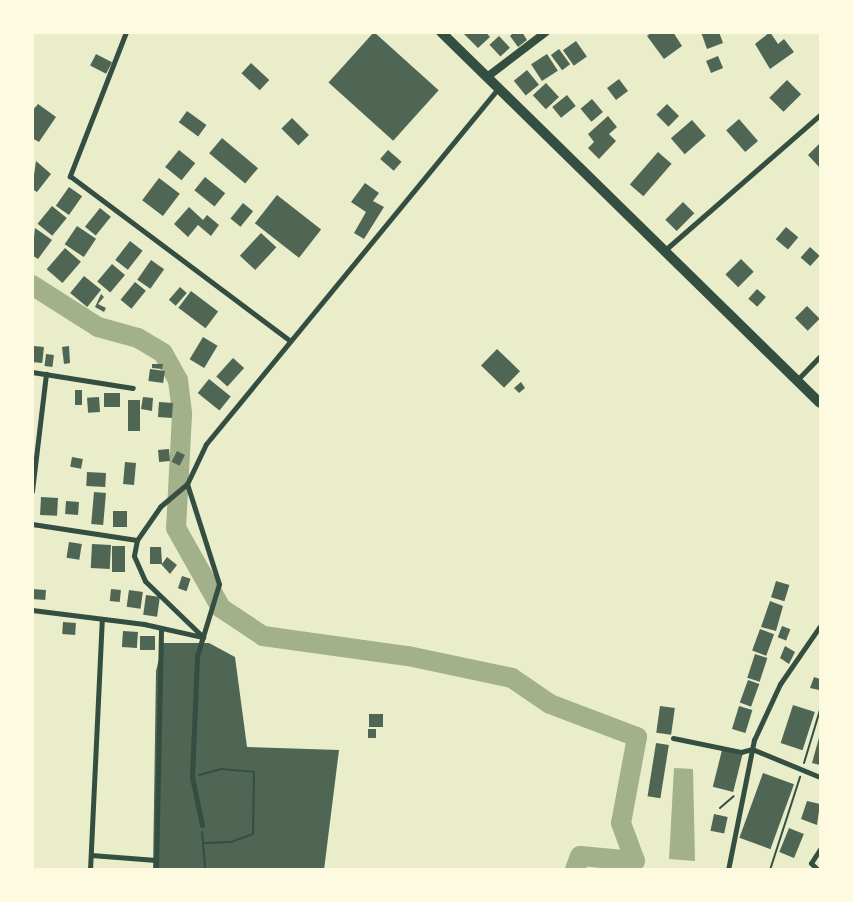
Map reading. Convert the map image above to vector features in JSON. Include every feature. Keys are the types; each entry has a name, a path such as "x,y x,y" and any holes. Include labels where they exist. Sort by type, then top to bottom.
{"highway":[{"path":"441,32 798,379 820,403"}],"street":[{"path":"126,32 70,176 289,340"},
{"path":"487,77 546,32"},
{"path":"203,637 145,581 134,556 137,540 160,507 187,484 206,444 289,340 498,88"},
{"path":"665,250 820,115"},
{"path":"798,379 820,356"},
{"path":"32,372 133,388"},
{"path":"32,491 35,446 46,374"},
{"path":"187,484 219,584 197,656 192,777 202,824"},
{"path":"32,524 137,540"},
{"path":"32,610 161,628 203,637"},
{"path":"90,870 102,619"},
{"path":"728,870 752,749 780,684 820,626"},
{"path":"156,870 161,628"},
{"path":"673,738 741,752 752,749 820,777"},
{"path":"818,870 811,864 820,849"},
{"path":"91,855 156,860"}],"path":[{"path":"192,777 221,769 254,772 253,834 231,842 203,843"},
{"path":"720,808 736,790"},
{"path":"202,824 205,870"},
{"path":"770,870 778,847"}],"shaded area":[{"path":"674,768 693,769 695,861 669,859"}],"building":[{"path":"374,32 439,90 393,141 328,83"},
{"path":"462,32 486,32 490,37 478,48"},
{"path":"514,32 522,32 527,40 518,47 510,36"},
{"path":"652,32 673,32 682,46 664,59 647,36"},
{"path":"701,32 719,32 723,43 707,49"},
{"path":"770,32 778,44 784,39 794,52 770,69 755,44"},
{"path":"499,36 510,48 500,57 489,45"},
{"path":"576,41 587,57 574,66 563,50"},
{"path":"559,49 570,64 562,70 551,55"},
{"path":"96,54 112,62 106,74 90,66"},
{"path":"547,54 558,71 542,81 531,64"},
{"path":"718,56 723,68 711,73 706,61"},
{"path":"251,63 269,80 260,90 241,73"},
{"path":"527,70 539,85 526,95 514,81"},
{"path":"619,79 628,91 616,100 607,88"},
{"path":"787,80 801,94 783,112 769,98"},
{"path":"546,83 559,97 546,109 533,95"},
{"path":"567,95 576,106 561,118 552,107"},
{"path":"592,99 603,112 591,122 581,109"},
{"path":"38,104 56,117 39,142 32,138 32,111"},
{"path":"667,104 679,116 668,127 656,115"},
{"path":"187,111 206,125 198,136 179,122"},
{"path":"608,116 617,127 609,134 616,141 599,159 588,148 594,142 588,134"},
{"path":"292,118 309,135 298,146 281,129"},
{"path":"739,119 758,141 745,152 726,130"},
{"path":"692,120 706,136 685,154 671,138"},
{"path":"222,138 258,168 245,184 209,153"},
{"path":"820,143 820,168 808,155"},
{"path":"179,150 195,163 181,180 165,167"},
{"path":"388,150 402,162 394,171 380,159"},
{"path":"658,152 672,164 643,196 630,184"},
{"path":"36,161 51,174 37,192 32,189"},
{"path":"205,177 225,193 215,207 194,190"},
{"path":"159,178 180,194 163,216 142,200"},
{"path":"365,183 379,193 373,201 384,207 364,239 354,233 366,212 351,202"},
{"path":"69,187 82,196 69,215 56,206"},
{"path":"277,195 321,229 299,258 255,223"},
{"path":"683,202 694,213 677,231 665,220"},
{"path":"243,203 253,211 241,227 230,219"},
{"path":"52,206 67,218 52,236 38,224"},
{"path":"189,207 203,220 207,215 219,225 211,236 198,225 188,237 174,224"},
{"path":"100,208 111,217 96,235 85,227"},
{"path":"77,226 96,239 84,257 65,244"},
{"path":"786,227 798,237 788,250 776,239"},
{"path":"35,228 52,240 38,259 32,255"},
{"path":"261,233 276,247 255,270 240,256"},
{"path":"130,241 143,251 128,270 115,260"},
{"path":"810,247 820,256 810,266 801,257"},
{"path":"65,248 81,262 62,283 47,269"},
{"path":"741,259 754,272 738,287 725,275"},
{"path":"151,260 164,269 150,289 137,280"},
{"path":"112,264 125,275 110,293 97,282"},
{"path":"84,276 101,290 87,307 70,293"},
{"path":"135,282 146,291 131,309 121,300"},
{"path":"180,287 187,293 176,306 169,300"},
{"path":"757,289 766,297 757,307 748,299"},
{"path":"191,291 218,311 206,328 178,308"},
{"path":"101,294 104,297 98,304 106,308 104,312 95,307"},
{"path":"807,306 820,319 808,331 795,318"},
{"path":"203,337 218,346 204,368 190,359"},
{"path":"34,346 44,347 42,363 32,362"},
{"path":"69,346 70,363 64,364 62,347"},
{"path":"497,349 520,371 504,388 481,366"},
{"path":"46,354 54,355 52,367 45,366"},
{"path":"233,358 244,368 227,387 216,377"},
{"path":"152,364 163,364 162,369 152,368"},
{"path":"150,369 165,371 163,383 148,381"},
{"path":"209,379 231,397 219,411 198,393"},
{"path":"521,382 525,388 519,393 514,388"},
{"path":"75,390 82,390 82,405 75,405"},
{"path":"104,393 120,393 120,407 104,407"},
{"path":"99,397 100,412 88,413 87,398"},
{"path":"143,397 153,398 152,411 141,409"},
{"path":"128,400 140,400 140,431 128,431"},
{"path":"159,402 173,403 172,418 158,417"},
{"path":"169,449 170,461 159,462 158,450"},
{"path":"177,451 185,455 180,466 172,462"},
{"path":"72,457 83,459 81,469 70,467"},
{"path":"125,462 136,463 134,485 123,484"},
{"path":"87,472 106,473 105,487 86,486"},
{"path":"94,492 106,493 103,525 91,524"},
{"path":"41,497 58,498 57,516 40,515"},
{"path":"66,501 79,502 78,515 65,514"},
{"path":"113,511 127,511 127,527 113,527"},
{"path":"69,542 82,544 79,560 66,558"},
{"path":"92,544 111,545 110,569 91,568"},
{"path":"112,546 125,546 125,572 112,572"},
{"path":"150,547 161,547 162,564 167,557 177,565 170,574 161,564 150,564"},
{"path":"182,576 191,579 187,591 178,588"},
{"path":"776,581 789,585 784,601 771,597"},
{"path":"32,589 46,590 45,600 32,599"},
{"path":"111,589 121,590 120,602 110,601"},
{"path":"129,590 143,592 140,609 127,607"},
{"path":"146,595 160,597 157,617 143,615"},
{"path":"770,601 783,606 776,631 761,627"},
{"path":"63,622 76,623 75,635 62,634"},
{"path":"782,626 790,629 786,640 778,637"},
{"path":"760,629 774,634 766,656 752,651"},
{"path":"123,631 138,632 137,648 122,647"},
{"path":"140,636 155,636 155,650 140,650"},
{"path":"163,643 209,643 235,657 247,747 339,750 324,870 153,870 156,671"},
{"path":"785,646 795,652 789,664 780,658"},
{"path":"755,654 767,658 760,682 747,678"},
{"path":"814,677 820,679 819,690 810,688"},
{"path":"748,680 759,684 751,707 740,703"},
{"path":"793,705 815,712 803,750 781,743"},
{"path":"660,706 675,708 671,735 656,733"},
{"path":"739,706 752,710 745,733 732,729"},
{"path":"369,714 383,714 383,727 369,727"},
{"path":"368,729 376,729 376,738 368,738"},
{"path":"820,734 820,765 812,763"},
{"path":"656,743 669,745 660,798 648,796"},
{"path":"722,750 742,755 733,792 713,787"},
{"path":"763,773 794,784 770,849 739,838"},
{"path":"807,801 820,804 817,825 801,819"},
{"path":"714,814 728,817 724,834 710,831"},
{"path":"789,828 804,834 794,858 779,852"}],"waterway":[{"path":"32,285 98,327 138,338 163,353 178,380 182,415 176,528 221,608 263,636 408,656 512,678 550,704 637,737 621,823 635,861 580,856 575,870"}]}
